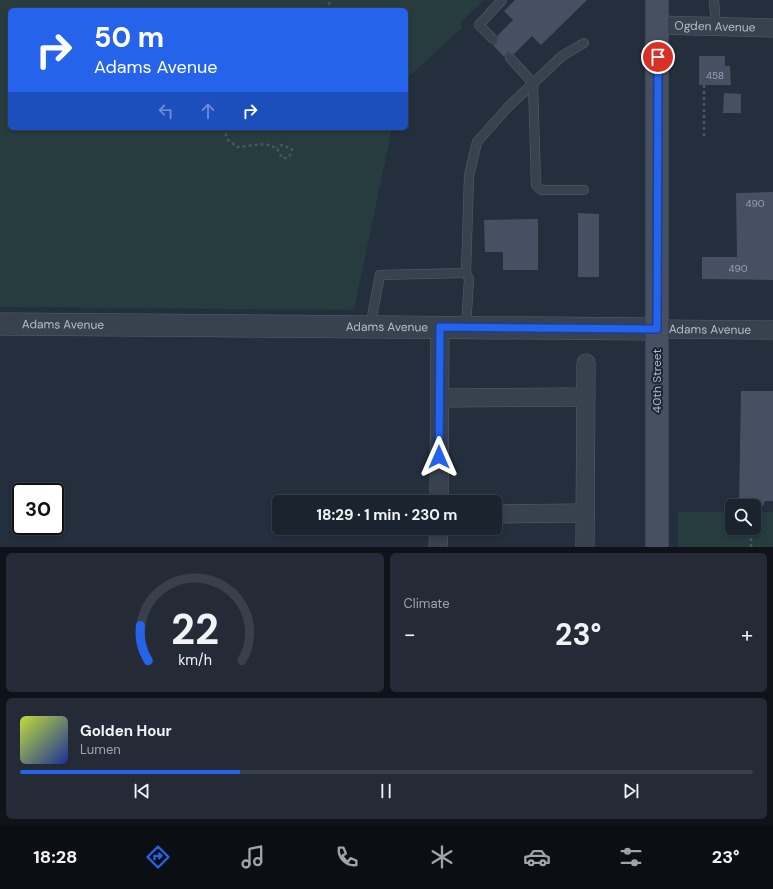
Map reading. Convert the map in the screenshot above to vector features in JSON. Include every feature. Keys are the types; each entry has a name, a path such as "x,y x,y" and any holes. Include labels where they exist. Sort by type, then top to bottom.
{"main road":[{"name":"40th Street","path":"657,0 657,547"}],"street":[{"name":"Ogden Avenue","path":"658,25 773,28"},
{"name":"Adams Avenue","path":"0,324 773,330"},
{"path":"439,495 440,327"},
{"path":"585,547 586,363"},
{"path":"440,398 586,397"},
{"path":"502,514 585,513"},
{"path":"438,547 439,535"}],"lane":[{"path":"492,39 479,24 502,0"},
{"path":"714,0 716,27"},
{"path":"466,327 469,279 466,273 469,176 477,142 508,107 562,56 584,43"},
{"path":"510,58 533,83 536,185 541,190 584,190"},
{"path":"370,326 380,275 466,273"}],"path":[{"path":"704,85 704,136"},
{"path":"224,130 228,140 237,147 265,144 277,148 282,158 287,158 291,154 292,149 288,146 282,145 277,148"},
{"path":"751,535 751,547"}],"green space":[{"path":"0,0 484,0 460,23 463,27 408,77 408,8 8,8 8,130 392,130 354,310 0,307"},
{"path":"678,512 725,512 725,535 761,535 761,512 773,512 773,547 678,547"}],"building":[{"path":"515,0 587,0 541,45 532,36 514,54 508,52 504,57 493,45 497,43 498,35 513,20 504,11"},
{"path":"699,56 725,56 725,66 730,66 731,85 699,85"},
{"path":"724,93 741,94 741,113 723,113"},
{"path":"773,192 773,280 702,279 702,257 737,257 736,193"},
{"path":"578,213 599,214 599,277 578,277"},
{"path":"538,219 538,270 503,270 503,252 485,252 484,220"},
{"path":"741,391 773,391 773,501 765,501 763,506 761,506 761,499 739,499"}],"route":[{"path":"439,457 440,327 657,329 658,57"}]}
